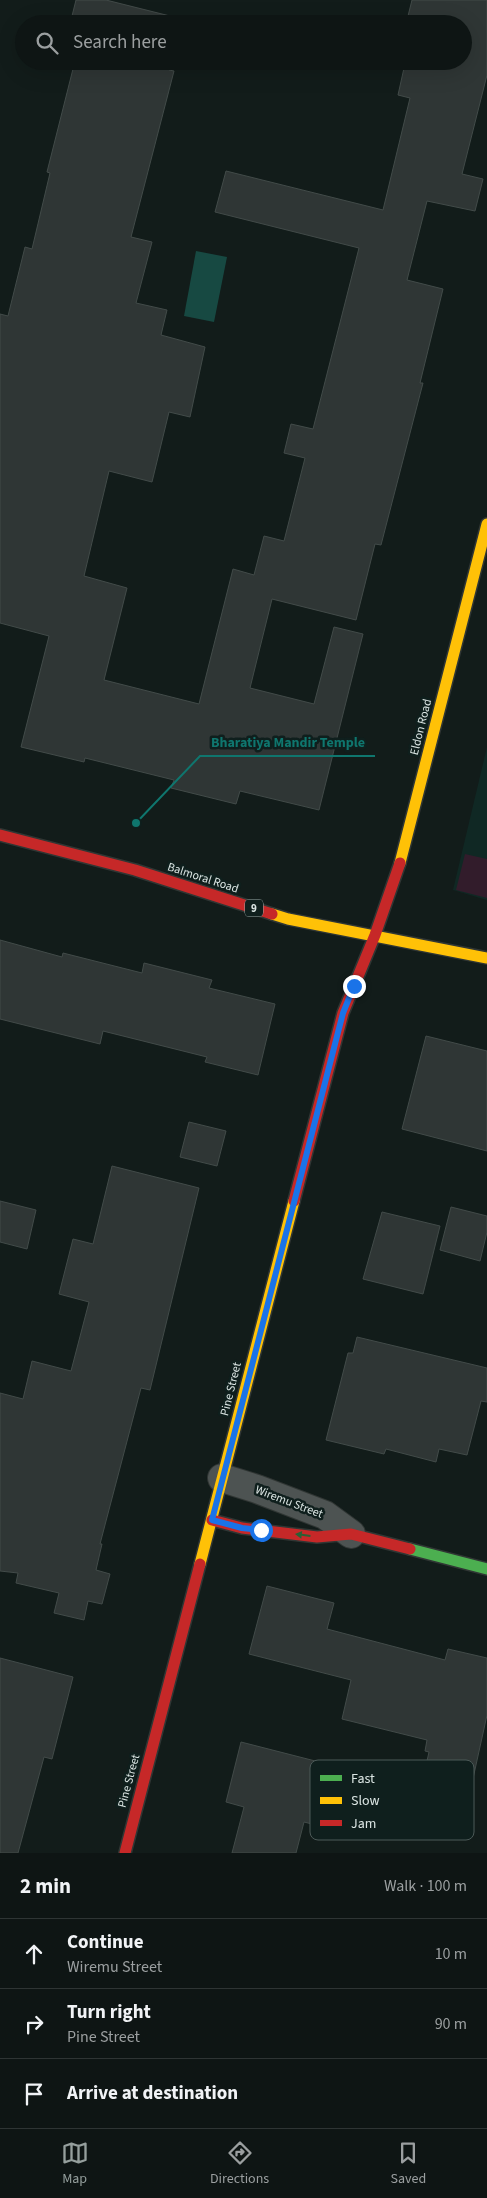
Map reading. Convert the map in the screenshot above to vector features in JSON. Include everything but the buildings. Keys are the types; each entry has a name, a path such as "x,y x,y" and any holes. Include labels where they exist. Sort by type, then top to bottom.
{"street":[{"name":"Eldon Road","path":"375,934 402,859 479,584 487,524"},
{"name":"Balmoral Road","path":"0,835 135,870 288,919 375,934 487,958"},
{"name":"Pine Street","path":"125,1853 343,1013 375,934"},
{"name":"Wiremu Street","path":"222,1478 325,1515 351,1534"},
{"name":"Wiremu Street","path":"212,1520 242,1528 316,1537 351,1534 487,1570"}],"shaded area":[{"path":"196,251 227,257 214,322 184,316"},
{"path":"487,747 487,900 453,890"},
{"path":"465,854 487,859 487,898 456,890"}],"traffic: fast":[{"path":"410,1549 487,1569"}],"traffic: slow":[{"path":"400,863 487,524"},
{"path":"272,914 288,919 487,958"},
{"path":"200,1564 294,1201"}],"traffic: jam":[{"path":"0,835 135,870 272,914"},
{"path":"294,1201 343,1013 375,935 400,863"},
{"path":"212,1520 242,1528 317,1537 351,1534 410,1549"},
{"path":"125,1853 200,1564"}],"place":[{"name":"Bharatiya Mandir Temple","path":"136,823"}],"route":[{"path":"261,1530 242,1528 212,1520 343,1013 354,986"}]}
